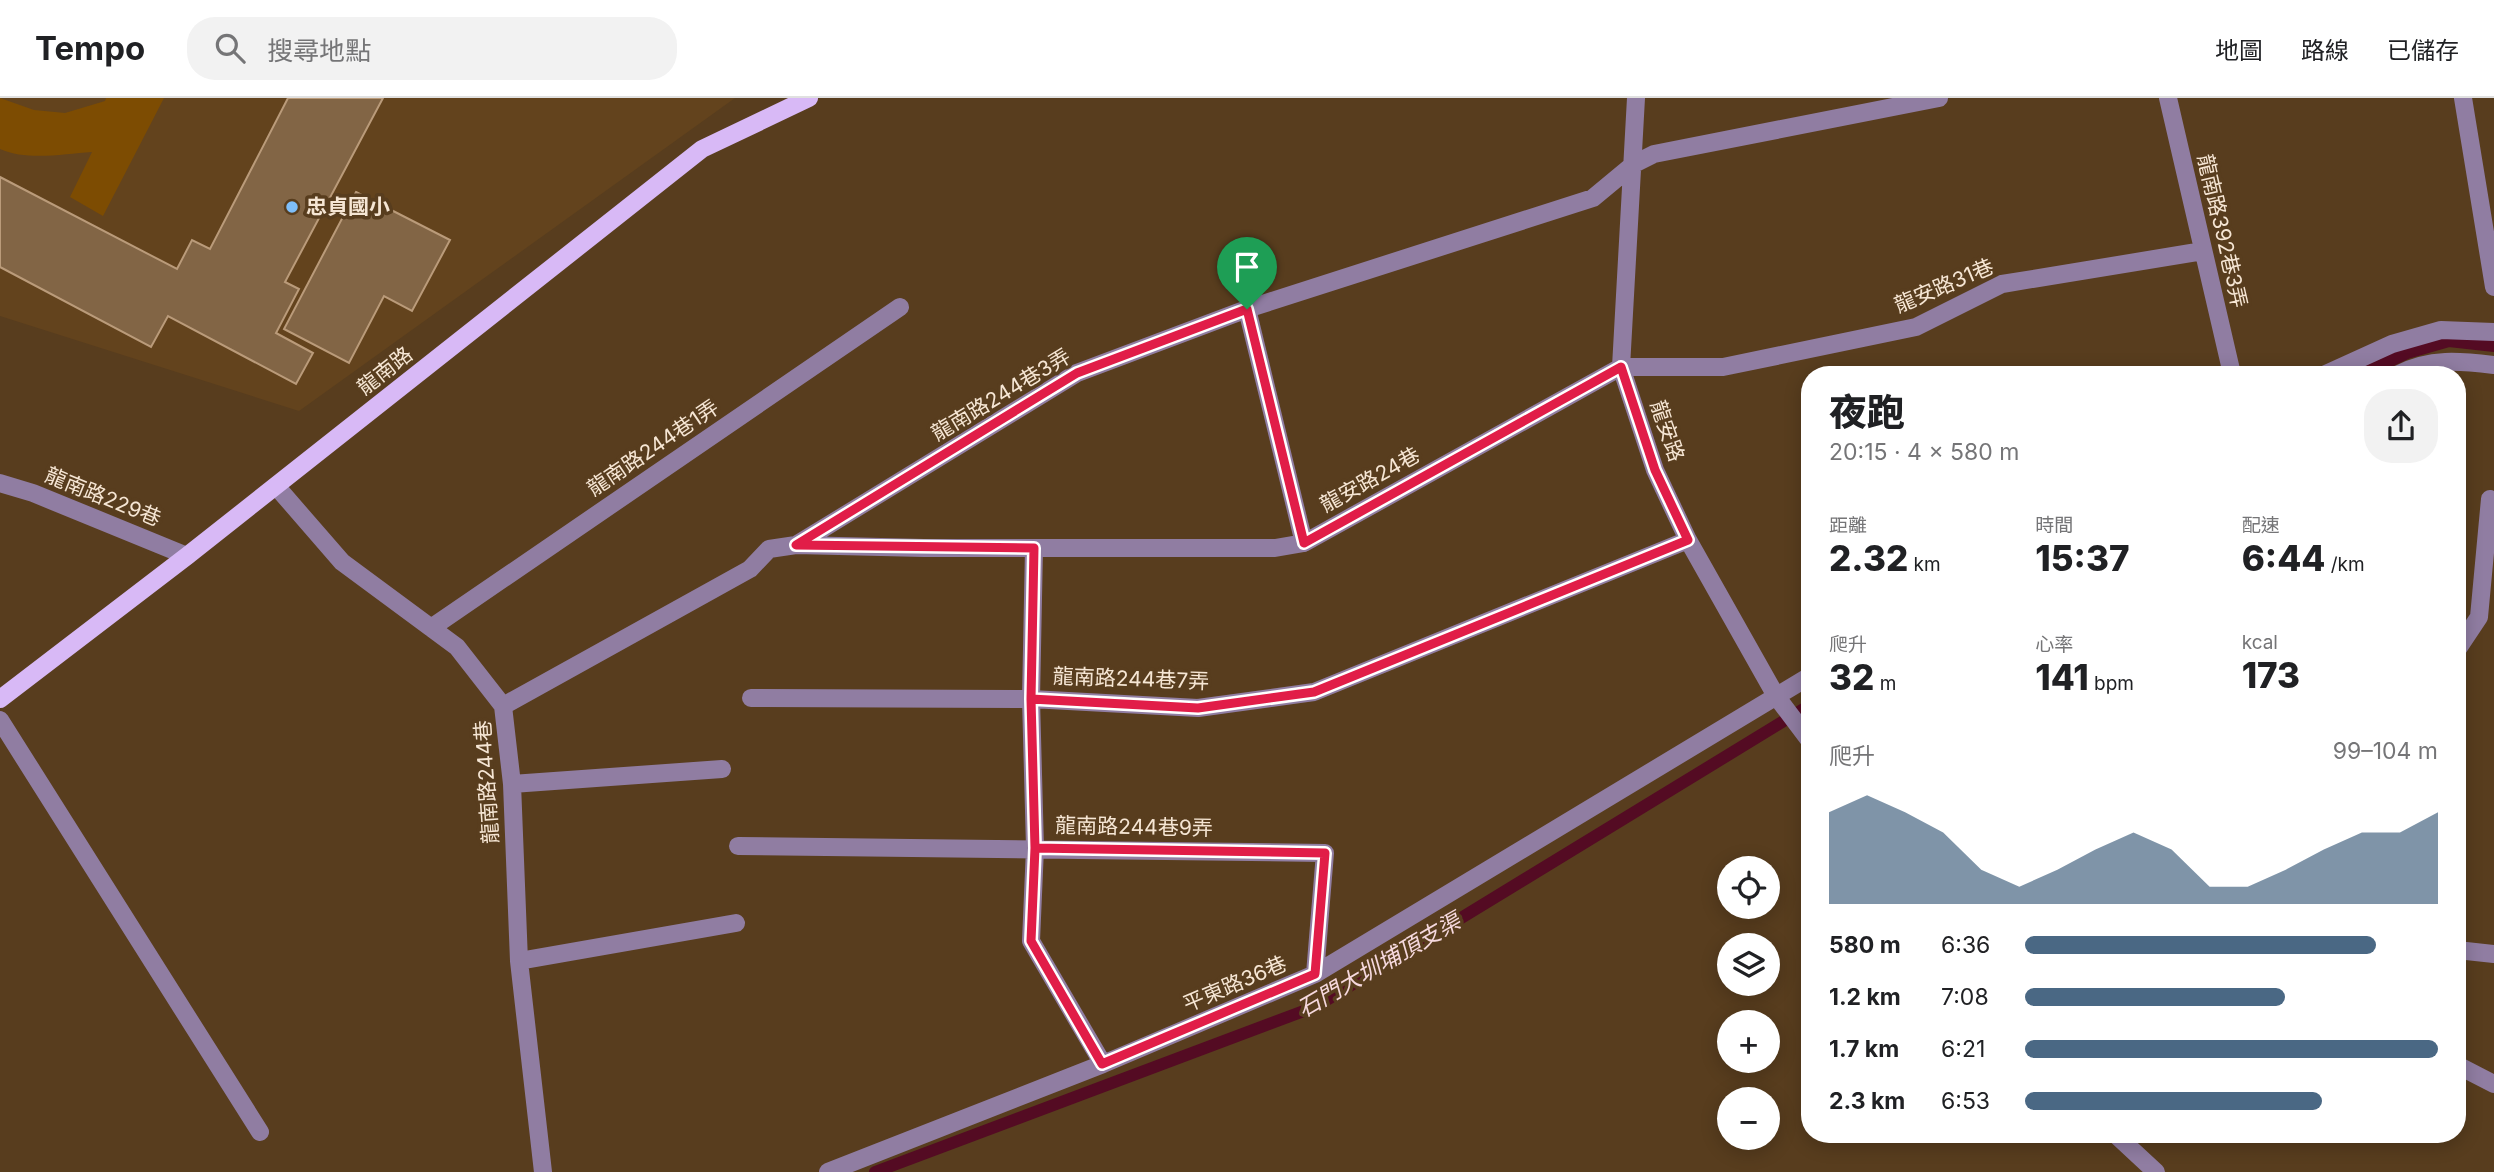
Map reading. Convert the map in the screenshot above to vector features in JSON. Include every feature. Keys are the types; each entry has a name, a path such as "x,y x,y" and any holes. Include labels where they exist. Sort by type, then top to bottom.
{"main road":[{"name":"龍南路","path":"0,699 187,556 702,149 809,98"}],"street":[{"name":"龍安路","path":"1636,98 1621,367 1655,470 1688,540 1777,697 1801,730"},
{"name":"龍南路244巷3弄","path":"503,706 750,569 769,549 796,545 1077,373 1247,309 1592,198 1634,164 1654,154 1939,98"},
{"name":"龍南路392巷3弄","path":"2168,98 2230,366"},
{"path":"2463,98 2494,287"},
{"name":"龍安路31巷","path":"1621,367 1723,367 1916,327 2002,284 2203,251"},
{"name":"龍南路244巷1弄","path":"431,628 900,307"},
{"path":"1247,309 1304,543"},
{"path":"2344,366 2392,344 2441,330 2494,332"},
{"path":"2415,366 2451,360 2494,365"},
{"name":"龍安路24巷","path":"796,545 1275,548 1304,543 1621,367"},
{"name":"龍南路229巷","path":"0,483 33,493 187,556"},
{"name":"龍南路244巷","path":"276,486 342,562 457,647 503,706 512,784 519,961 543,1172"},
{"path":"2466,636 2479,617 2490,499"},
{"name":"龍南路244巷7弄","path":"751,698 1031,699 1198,708 1314,692 1688,540"},
{"path":"1034,548 1031,699 1035,848 1031,941 1102,1064"},
{"name":"平東路36巷","path":"828,1172 1102,1064 1315,974 1801,682"},
{"path":"0,720 260,1132"},
{"path":"512,784 722,769"},
{"name":"龍南路244巷9弄","path":"738,846 1325,853 1315,974"},
{"path":"519,961 736,923"},
{"path":"2466,951 2494,954"},
{"path":"2466,1070 2494,1084"},
{"path":"2134,1143 2156,1172"}],"shaded area":[{"name":"忠貞國小","path":"0,98 735,98 299,411 0,316"},
{"path":"0,98 34,110 65,113 105,101 106,98 164,98 103,216 70,197 92,152 33,156 0,149"}],"building":[{"path":"288,98 383,98 285,282 299,289 276,333 313,353 296,384 168,316 151,347 0,267 0,177 177,269 192,240 210,249"},
{"path":"356,192 450,240 412,311 384,296 349,363 284,329"}],"waterway":[{"name":"石門大圳埔頂支渠","path":"2379,366 2407,353 2449,341 2494,346"},
{"name":"石門大圳埔頂支渠","path":"875,1172 1317,1006 1801,710"}],"place":[{"name":"忠貞國小","path":"292,207"}],"route":[{"path":"1247,309 1077,373 796,545 1034,548 1031,699 1035,848 1325,853 1315,974 1102,1064 1031,941 1035,848 1033,773 1031,699 1198,708 1314,692 1688,540 1655,470 1621,367 1304,543 1247,309"}]}
